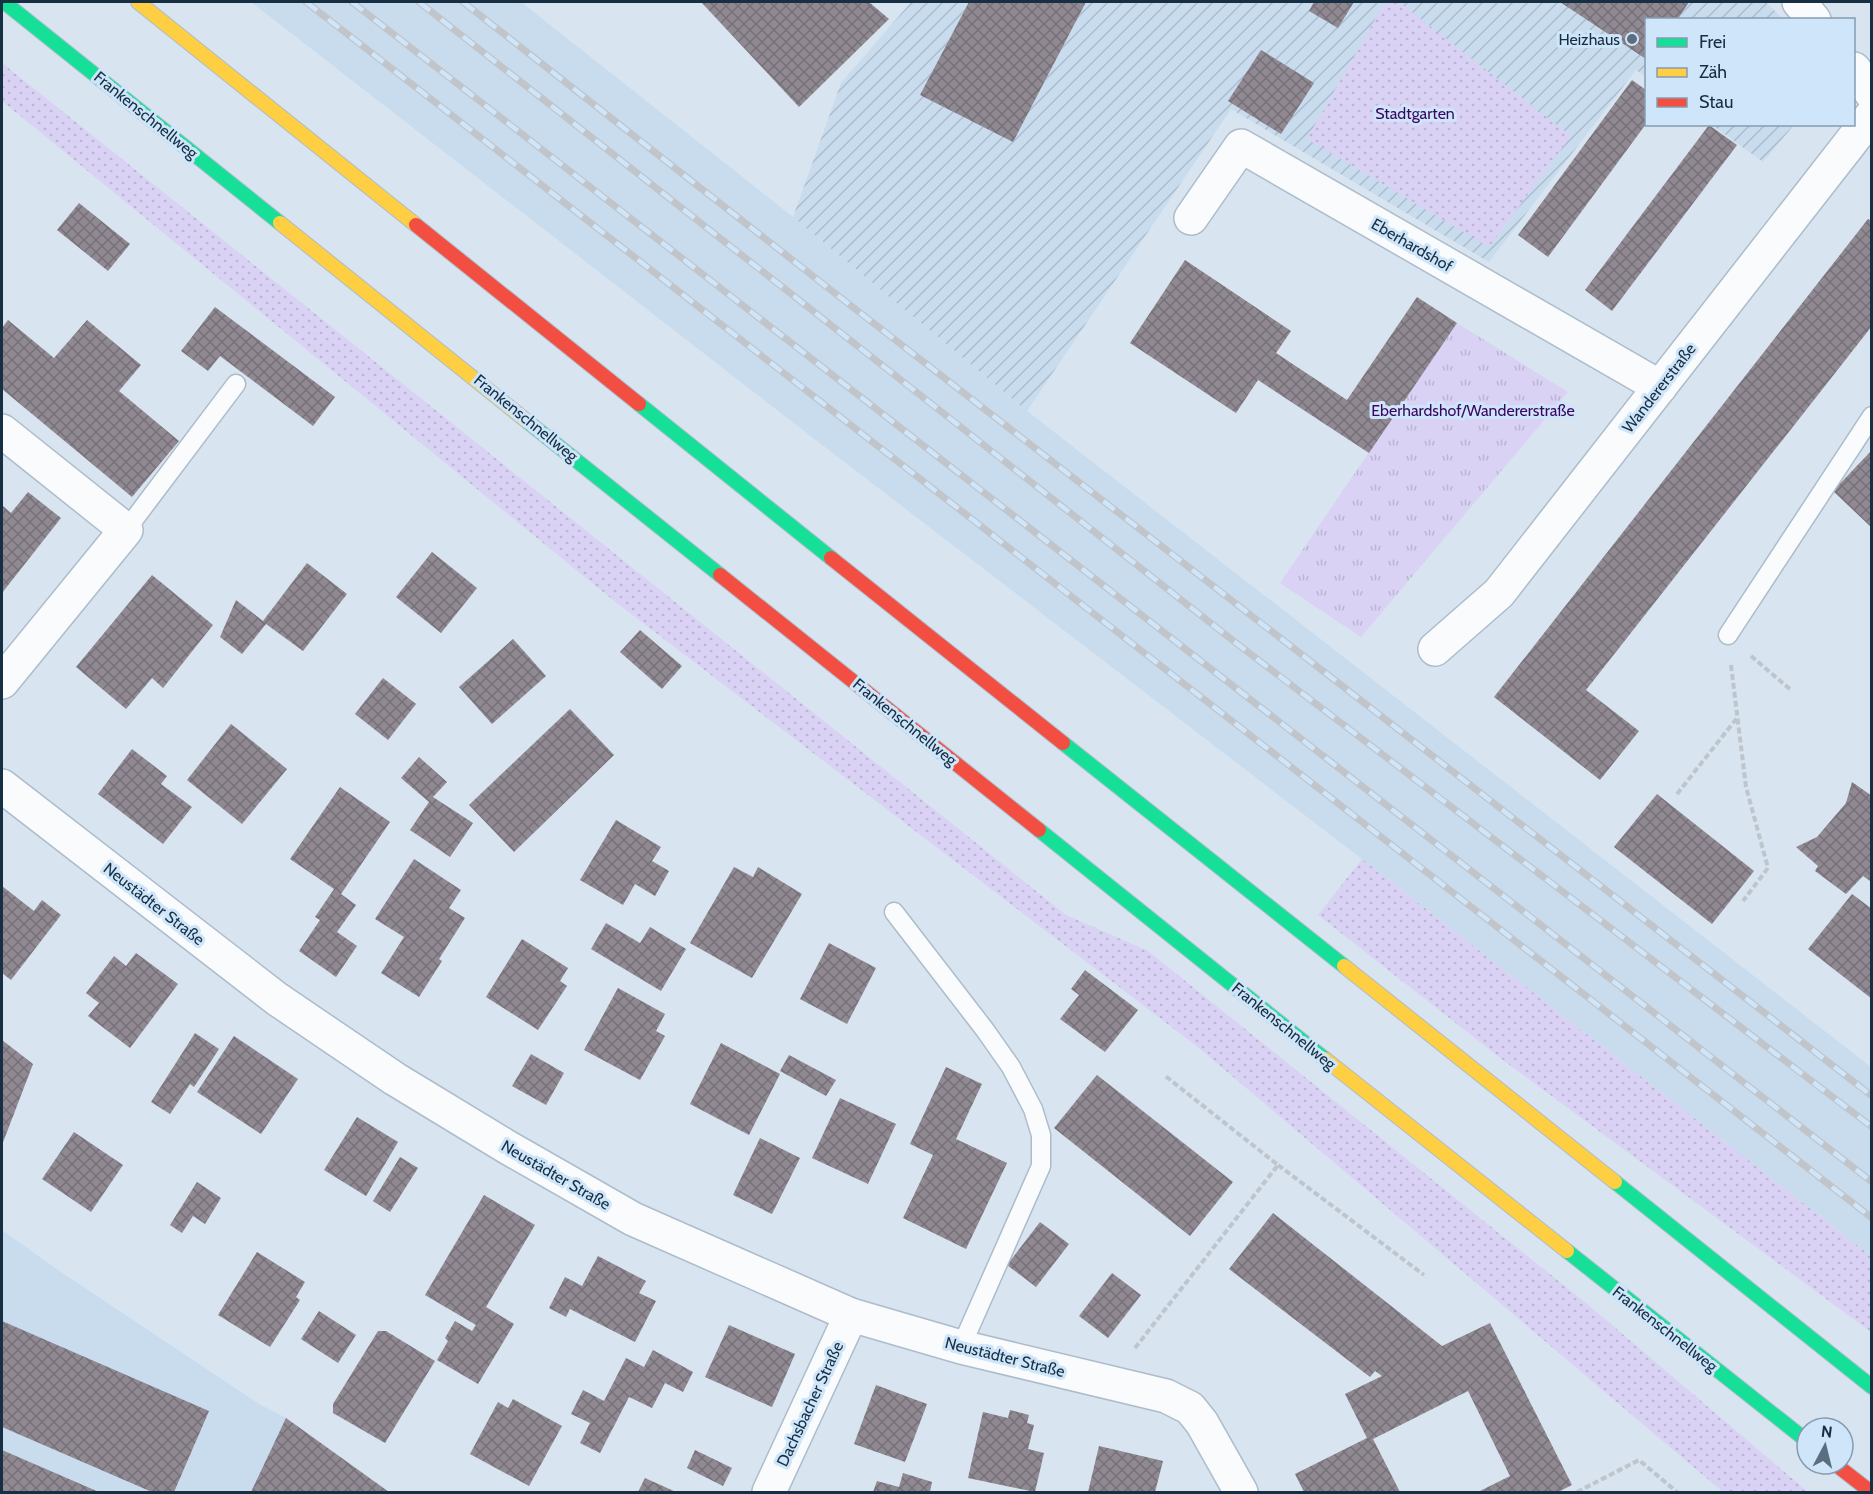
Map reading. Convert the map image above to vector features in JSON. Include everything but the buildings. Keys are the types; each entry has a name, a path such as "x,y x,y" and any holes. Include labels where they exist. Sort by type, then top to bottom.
{"highway":[{"name":"Frankenschnellweg","path":"4,2 1453,1162 1795,1432"},
{"path":"138,2 817,548 1872,1387"},
{"path":"1850,1476 1871,1492"}],"street":[{"path":"1799,2 1812,18"},
{"path":"1855,70 1872,94"},
{"name":"Wandererstraße","path":"1435,649 1499,593 1872,115"},
{"name":"Eberhardshof","path":"1191,218 1241,146 1660,387"},
{"path":"2,431 126,531 2,682"},
{"name":"Neustädter Straße","path":"2,786 277,999 395,1079 507,1148 633,1219 851,1315 961,1347 1166,1396 1190,1408 1202,1423 1241,1492"},
{"name":"Dachsbacher Straße","path":"769,1492 851,1315"}],"lane":[{"path":"126,531 236,384"},
{"path":"1728,635 1872,416"},
{"path":"894,912 986,1030 1011,1067 1033,1109 1041,1135 1041,1166 961,1347"}],"path":[{"path":"1728,635 1791,690"},
{"path":"1728,635 1746,787 1768,868 1743,901"},
{"path":"1677,794 1738,718"},
{"path":"1164,1075 1278,1165 1424,1275"},
{"path":"1114,1384 1124,1363 1278,1165"},
{"path":"1578,1492 1639,1460 1677,1492"}],"shaded area":[{"path":"251,2 521,2 793,217 1027,411 1871,1067 1871,1256 1362,859 795,424"},
{"path":"911,2 1766,2 1782,18 1645,18 1645,76 1636,70 1489,262 1231,109 1027,411 793,217 841,83"},
{"path":"1713,126 1793,126 1763,162"},
{"path":"2,1230 259,1404 286,1418 389,1492 2,1492"}],"green space":[{"name":"Stadtgarten","path":"1385,2 1399,2 1571,136 1489,247 1307,139"},
{"path":"2,63 1066,915 1148,951 1592,1308 1808,1492 1723,1492 1199,1048 613,600 2,101"},
{"name":"Eberhardshof/Wandererstraße","path":"1457,323 1568,392 1361,637 1280,583"},
{"path":"1362,859 1871,1256 1871,1332 1499,1057 1318,915"}],"railway":[{"path":"306,2 1872,1218"},
{"path":"352,2 1872,1182"},
{"path":"419,2 1240,646 1872,1127"},
{"path":"463,2 832,291 1872,1096"}],"traffic: fast":[{"path":"4,2 280,223"},
{"path":"639,404 831,558"},
{"path":"528,422 720,575"},
{"path":"1063,743 1344,966"},
{"path":"1039,830 1325,1059"},
{"path":"1615,1182 1872,1387"},
{"path":"1567,1251 1795,1432"}],"traffic: slow":[{"path":"138,2 416,225"},
{"path":"280,223 528,422"},
{"path":"1344,966 1615,1182"},
{"path":"1325,1059 1567,1251"}],"traffic: jam":[{"path":"416,225 639,404"},
{"path":"831,558 1063,743"},
{"path":"720,575 1039,830"},
{"path":"1850,1476 1871,1492"}],"place":[{"name":"Heizhaus","path":"1632,39"}]}
